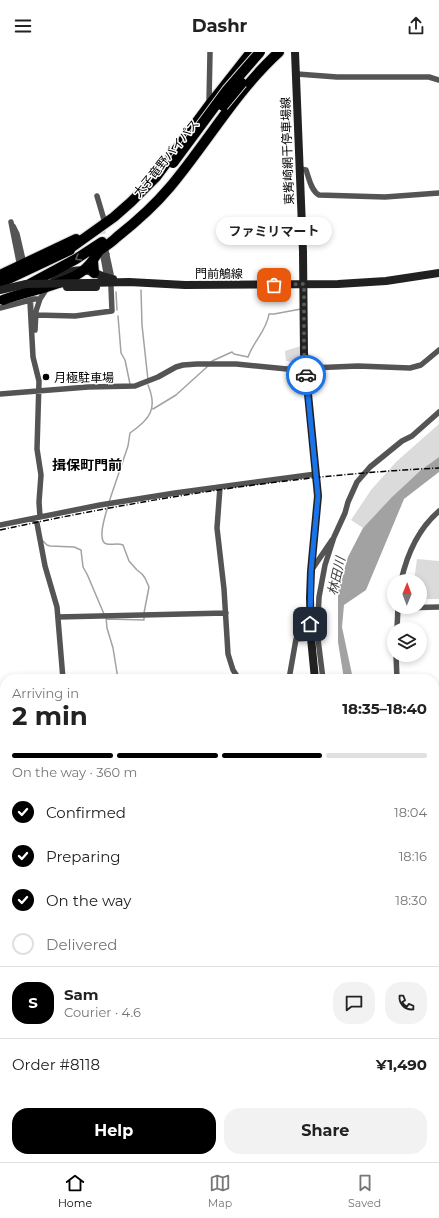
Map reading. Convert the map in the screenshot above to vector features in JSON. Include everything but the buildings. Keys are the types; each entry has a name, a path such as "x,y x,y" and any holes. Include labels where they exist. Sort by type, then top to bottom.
{"highway":[{"path":"34,286 47,288 83,271 93,261 101,249 129,228 157,202 208,105 251,52"},
{"name":"太子竜野バイパス","path":"1,299 34,286 76,259 110,236 150,202 227,90 260,52"},
{"name":"太子竜野バイパス","path":"0,283 21,266 65,252 95,237 125,215 178,163 247,77 271,52"},
{"path":"65,252 131,202 156,176 178,163 212,132 247,85 279,52"},
{"path":"224,86 247,85"},
{"path":"208,105 212,132"},
{"path":"0,275 21,266 102,224"},
{"path":"93,261 94,273"}],"main road":[{"name":"東觜崎網干停車場線","path":"295,52 304,284 305,368 318,496 310,598 311,638 315,674"},
{"path":"83,271 109,276 155,279 185,285"},
{"name":"門前鵤線","path":"1,299 18,285 36,283 129,282 185,285 363,283 439,273"},
{"path":"47,288 113,288 168,285"}],"street":[{"path":"208,105 210,52"},
{"path":"297,74 337,77 429,77 439,80"},
{"path":"300,169 306,170 313,189 316,194 319,195 385,197 439,193"},
{"path":"11,222 18,234 21,266 11,222"},
{"path":"106,252 103,256 109,276"},
{"path":"34,286 40,299"},
{"path":"33,336 36,327 36,311 40,299 47,288"},
{"path":"36,315 75,316 112,311 113,288"},
{"path":"1,299 40,299"},
{"path":"30,302 33,356 40,381 37,449 41,475 38,518 45,566 54,596 58,617 63,674"},
{"path":"0,394 135,386 145,383 182,365 236,364 279,368 358,366 410,368 421,365 439,350"},
{"path":"322,674 318,639 319,604 325,565 334,537 345,514 348,502 357,482 370,467 402,441 412,436 439,412"},
{"path":"0,525 107,504 316,474"},
{"path":"220,487 218,528 226,613 228,654 236,674"},
{"path":"402,574 412,544 420,532 439,511"},
{"path":"311,571 316,560 334,537"},
{"path":"427,607 439,607"},
{"path":"58,617 226,613"},
{"path":"290,674 296,639 311,638"},
{"path":"396,662 397,674"}],"shaded area":[{"path":"301,346 301,363 286,361 285,351"},
{"path":"439,424 439,457 409,482 363,528 351,520 371,490 396,462"},
{"path":"439,457 439,472 404,499 366,590 344,605 342,627 352,674 343,674 338,642 338,591 348,557 363,528 392,497 421,470"},
{"path":"417,559 439,561 439,599 427,599 427,574 415,574"}],"waterway":[{"path":"141,290 142,325 148,380"},
{"path":"116,292 117,310"},
{"path":"33,303 33,311"},
{"path":"212,361 232,352 234,354 248,357 266,325 269,314 301,309"},
{"path":"118,316 121,353 125,360 130,384"},
{"path":"153,409 176,395 208,366"},
{"path":"109,502 128,446 130,433 143,423 150,413 152,401 148,385"},
{"path":"108,506 102,538 107,544 123,545 129,561 145,578 149,587 144,613"},
{"path":"43,541 50,546 74,547 81,550 83,567 104,614"},
{"path":"107,619 144,620 144,616"},
{"path":"106,617 117,674"}],"tunnel":[{"path":"101,220 105,245"}],"railway":[{"path":"0,530 109,508 218,490 328,476 439,468"}],"way so far":[{"path":"274,285 304,284 304,353 306,375"}],"place":[{"name":"ファミリマート","path":"274,285"},
{"name":"月極駐車場","path":"46,377"}],"district":[{"name":"揖保町門前","path":"87,465"}],"route":[{"path":"306,375 318,496 311,571 310,624"}],"water label":[{"name":"林田川","path":"336,576"}]}
